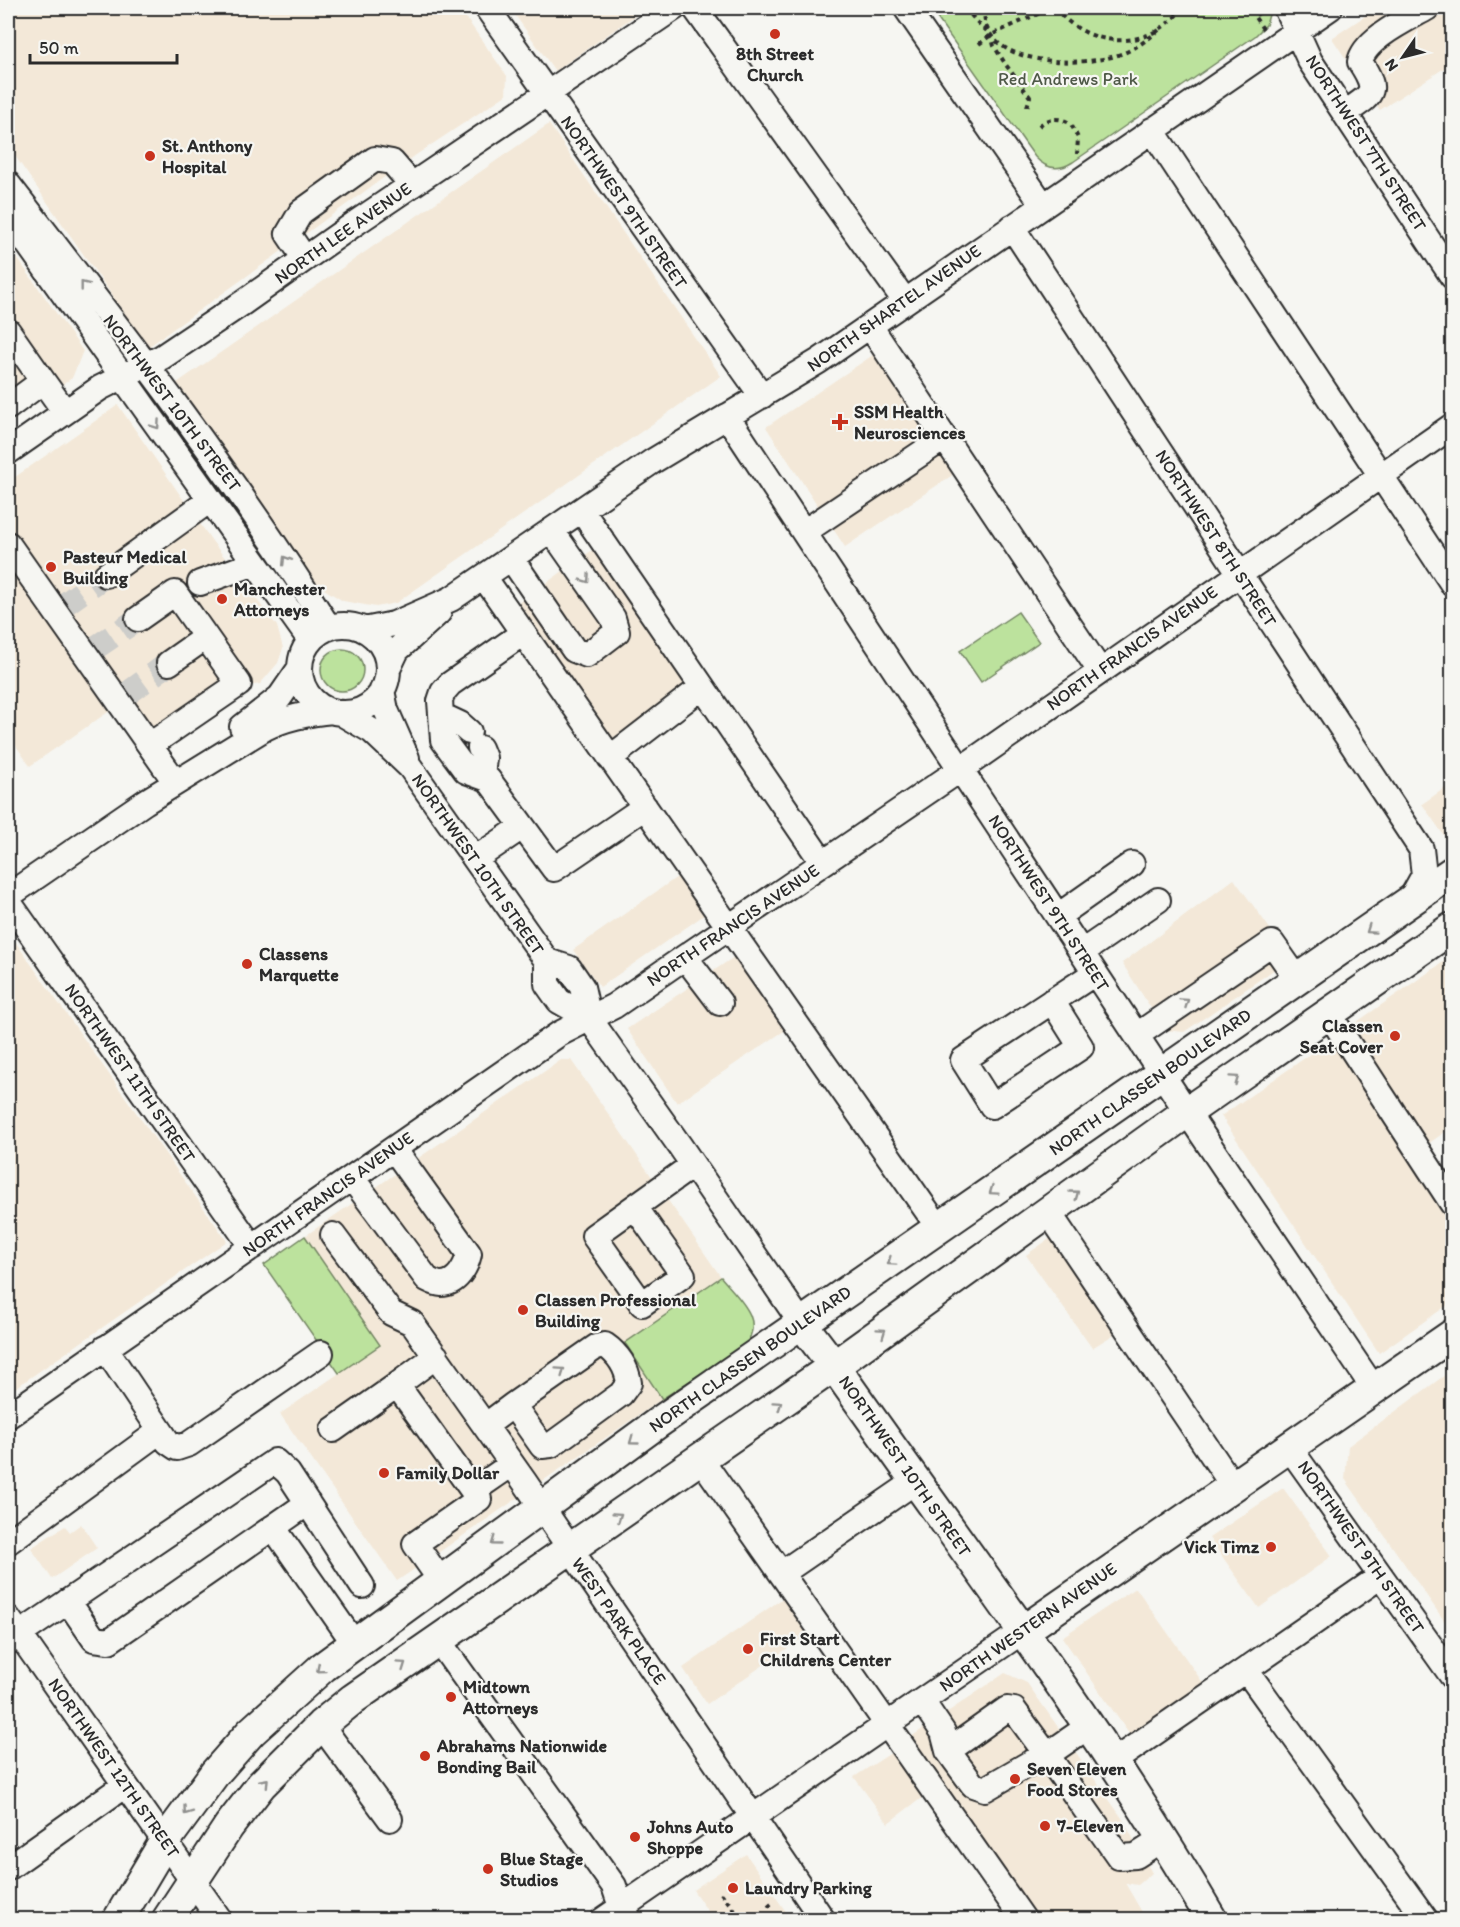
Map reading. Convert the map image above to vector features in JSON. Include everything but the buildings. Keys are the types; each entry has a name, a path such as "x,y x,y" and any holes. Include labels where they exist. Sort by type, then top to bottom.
{"main road":[{"name":"NORTH CLASSEN BOULEVARD","path":"118,1920 165,1841 215,1773 251,1732 322,1667 659,1422 1452,872"},
{"path":"167,1920 229,1826 261,1785 321,1725 353,1699 834,1366 1187,1112 1452,928"},
{"name":"NORTHWEST 10TH STREET","path":"802,1324 1114,1761 1164,1838 1212,1920"},
{"name":"NORTH WESTERN AVENUE","path":"1023,1631 1452,1335"}],"street":[{"name":"NORTHWEST 9TH STREET","path":"487,8 762,396"},
{"name":"NORTH LEE AVENUE","path":"8,452 100,388 162,357 412,184 674,8"},
{"path":"695,8 905,301"},
{"path":"906,8 1043,205"},
{"name":"NORTHWEST 7TH STREET","path":"1286,8 1310,61 1452,276"},
{"name":"NORTH SHARTEL AVENUE","path":"364,630 394,624 451,599 653,461 819,361 1330,8"},
{"path":"1345,113 1370,95 1372,88 1370,76 1360,62 1361,53 1371,42 1427,8"},
{"path":"1152,130 1452,584"},
{"path":"305,259 288,234 301,212 375,159 392,162 412,184"},
{"name":"NORTHWEST 10TH STREET","path":"8,184 146,365 276,544 320,634"},
{"name":"NORTHWEST 10TH STREET","path":"8,216 255,563 320,634"},
{"name":"NORTHWEST 8TH STREET","path":"1012,227 1421,849"},
{"path":"870,326 1100,671"},
{"path":"8,331 65,412"},
{"path":"8,407 43,381"},
{"name":"NORTHWEST 9TH STREET","path":"727,416 1187,1112 1374,1389"},
{"name":"NORTH FRANCIS AVENUE","path":"8,1416 559,1034 614,1005 961,769 1452,426"},
{"path":"804,532 945,438"},
{"path":"106,574 210,500"},
{"path":"582,511 822,864"},
{"path":"511,558 574,650 587,655 616,632 613,618 552,531"},
{"path":"8,544 89,652 174,780"},
{"path":"200,583 255,563"},
{"path":"484,577 939,1228"},
{"path":"138,619 175,593 239,684 150,745"},
{"name":"NORTH SHARTEL AVENUE","path":"385,679 398,650 407,639 429,622 451,599"},
{"path":"146,802 280,720 310,713 351,712 365,707 376,698 385,679 383,648 364,630 346,625 320,634 304,650 300,668 301,680 308,694 320,706 337,712"},
{"path":"523,633 450,684 443,692 441,701 443,740 466,771 488,779 554,869 645,807"},
{"path":"169,663 206,637"},
{"path":"8,898 146,802 270,706 288,687 300,668"},
{"name":"NORTHWEST 10TH STREET","path":"385,679 386,710 410,767"},
{"path":"610,758 702,687"},
{"name":"NORTHWEST 10TH STREET","path":"337,712 372,731 410,767 547,962 547,984 559,1001 589,1018 802,1324"},
{"path":"442,716 460,724 474,740 484,758 482,776"},
{"path":"475,859 522,827"},
{"path":"1421,849 1439,859 1452,862"},
{"path":"1407,904 1424,876 1421,849"},
{"path":"1058,916 1132,864"},
{"name":"NORTHWEST 11TH STREET","path":"8,898 252,1246"},
{"path":"1082,952 1158,900"},
{"path":"1137,1035 1272,943 1298,980"},
{"path":"685,957 720,1003"},
{"path":"1052,1001 1081,1047 992,1106 963,1060 1052,1001 1095,973"},
{"path":"1329,1014 1452,1203"},
{"path":"352,1178 427,1279 439,1285 452,1281 466,1267 469,1254 394,1149"},
{"path":"635,1207 693,1165"},
{"path":"1049,1213 1233,1486"},
{"name":"WEST PARK PLACE","path":"333,1235 391,1313 412,1323 436,1356 823,1920"},
{"path":"485,1426 513,1405 596,1347 605,1345 612,1350 628,1371 629,1383 621,1394 551,1445 542,1446 513,1405"},
{"path":"105,1348 160,1431 168,1442 177,1448 189,1444 321,1353"},
{"path":"333,1430 436,1356"},
{"path":"397,1385 479,1499 415,1545 441,1581"},
{"path":"8,1542 160,1431"},
{"name":"NORTHWEST 9TH STREET","path":"1289,1446 1452,1676"},
{"path":"701,1459 1024,1920"},
{"path":"11,1631 68,1601 275,1461 288,1473 362,1586"},
{"path":"473,1491 512,1464"},
{"path":"782,1574 916,1481"},
{"path":"68,1601 94,1639 109,1641 308,1503"},
{"path":"273,1527 354,1643"},
{"path":"1114,1761 1382,1576"},
{"name":"NORTHWEST 12TH STREET","path":"11,1631 125,1785 220,1920"},
{"name":"NORTH WESTERN AVENUE","path":"618,1915 753,1817 1023,1631"},
{"path":"438,1640 614,1886 618,1915"},
{"path":"1246,1670 1426,1920"},
{"path":"921,1701 943,1732 948,1751 973,1785 985,1790 1030,1762 1047,1755 1089,1726"},
{"path":"948,1751 1007,1709 1014,1710 1119,1857 1136,1856 1164,1838"},
{"path":"321,1725 390,1819"},
{"path":"8,1868 125,1785"}],"path":[{"path":"966,8 991,35 1010,49 1030,56 1073,63 1124,53 1144,42 1177,15 1182,8"},
{"path":"984,8 985,21 994,46 1030,97 1026,110"},
{"path":"979,44 991,35 1053,8 1072,26 1095,37 1121,40 1145,36 1159,30"},
{"path":"1263,28 1254,16 1268,8"},
{"path":"1039,126 1056,118 1071,124 1078,138 1077,154"},
{"path":"720,1893 736,1912"},
{"path":"768,1907 774,1902"}],"shaded area":[{"name":"St. Anthony Hospital","path":"8,8 459,8 507,76 506,95 407,161 148,347 8,146"},
{"path":"510,8 646,8 555,71"},
{"path":"1377,8 1452,8 1452,63 1380,110 1332,38"},
{"path":"549,124 721,376 396,603 376,607 343,601 324,589 305,572 174,385"},
{"path":"8,245 83,351 72,378 8,423"},
{"path":"876,353 957,472 845,547 766,427"},
{"path":"118,405 212,541 277,626 283,648 278,663 260,684 248,686 145,758 111,710 30,766 12,740 8,743 8,482"},
{"path":"598,546 692,687 612,744 514,606"},
{"path":"1452,783 1452,847 1422,804"},
{"path":"680,875 707,913 600,987 573,950"},
{"path":"1234,879 1291,958 1184,1032 1165,1030 1122,963"},
{"path":"14,940 227,1241 8,1393 8,944"},
{"path":"737,955 787,1029 677,1103 627,1029"},
{"name":"Classen Seat Cover","path":"1452,956 1452,1127 1411,1156 1452,1221 1452,1302 1379,1353 1221,1116"},
{"path":"561,1060 571,1060 721,1277 625,1343 662,1399 397,1581 280,1414 380,1345 305,1236"},
{"path":"1055,1235 1121,1330 1092,1348 1026,1255"},
{"path":"1452,1370 1452,1632 1345,1479 1348,1446"},
{"name":"Vick Timz","path":"1283,1488 1332,1556 1259,1608 1209,1538"},
{"path":"81,1524 97,1548 52,1579 31,1548 65,1526 70,1532"},
{"path":"1136,1588 1208,1690 1134,1741 1062,1637"},
{"name":"First Start Childrens Center","path":"789,1594 814,1630 707,1704 683,1668"},
{"name":"Seven Eleven Food Stores","path":"1005,1673 1027,1683 1122,1818 1152,1873 1138,1885 1125,1883 1146,1919 1032,1919 908,1739"},
{"path":"894,1751 923,1797 888,1823 854,1777"},
{"name":"Laundry Parking","path":"746,1854 791,1919 713,1919 693,1890"}],"green space":[{"name":"Red Andrews Park","path":"930,8 1271,8 1266,25 1255,36 1073,162 1058,168 1048,166 1035,157"},
{"path":"1018,612 1039,642 981,682 960,651"},
{"path":"342,649 350,650 357,655 362,662 362,678 357,685 350,690 342,691 334,690 327,685 322,678 321,670 322,662 327,655 334,650"},
{"path":"305,1236 380,1345 339,1373 264,1265"},
{"path":"721,1277 747,1309 752,1327 750,1336 744,1346 662,1399 625,1343"}],"tunnel":[{"path":"61,607 106,575"},
{"path":"92,650 138,619"},
{"path":"124,696 169,663"}],"place":[{"name":"8th Street Church","path":"775,34"},
{"name":"St. Anthony Hospital","path":"150,156"},
{"name":"SSM Health Neurosciences","path":"840,422"},
{"name":"Pasteur Medical Building","path":"51,567"},
{"name":"Manchester Attorneys","path":"222,599"},
{"name":"Classens Marquette","path":"247,964"},
{"name":"Classen Seat Cover","path":"1395,1036"},
{"name":"Classen Professional Building","path":"523,1310"},
{"name":"Family Dollar","path":"384,1473"},
{"name":"Vick Timz","path":"1271,1547"},
{"name":"First Start Childrens Center","path":"748,1649"},
{"name":"Midtown Attorneys","path":"451,1697"},
{"name":"Abrahams Nationwide Bonding Bail","path":"425,1756"},
{"name":"Seven Eleven Food Stores","path":"1015,1779"},
{"name":"7-Eleven","path":"1045,1826"},
{"name":"Johns Auto Shoppe","path":"635,1837"},
{"name":"Blue Stage Studios","path":"488,1869"},
{"name":"Laundry Parking","path":"733,1888"}]}
